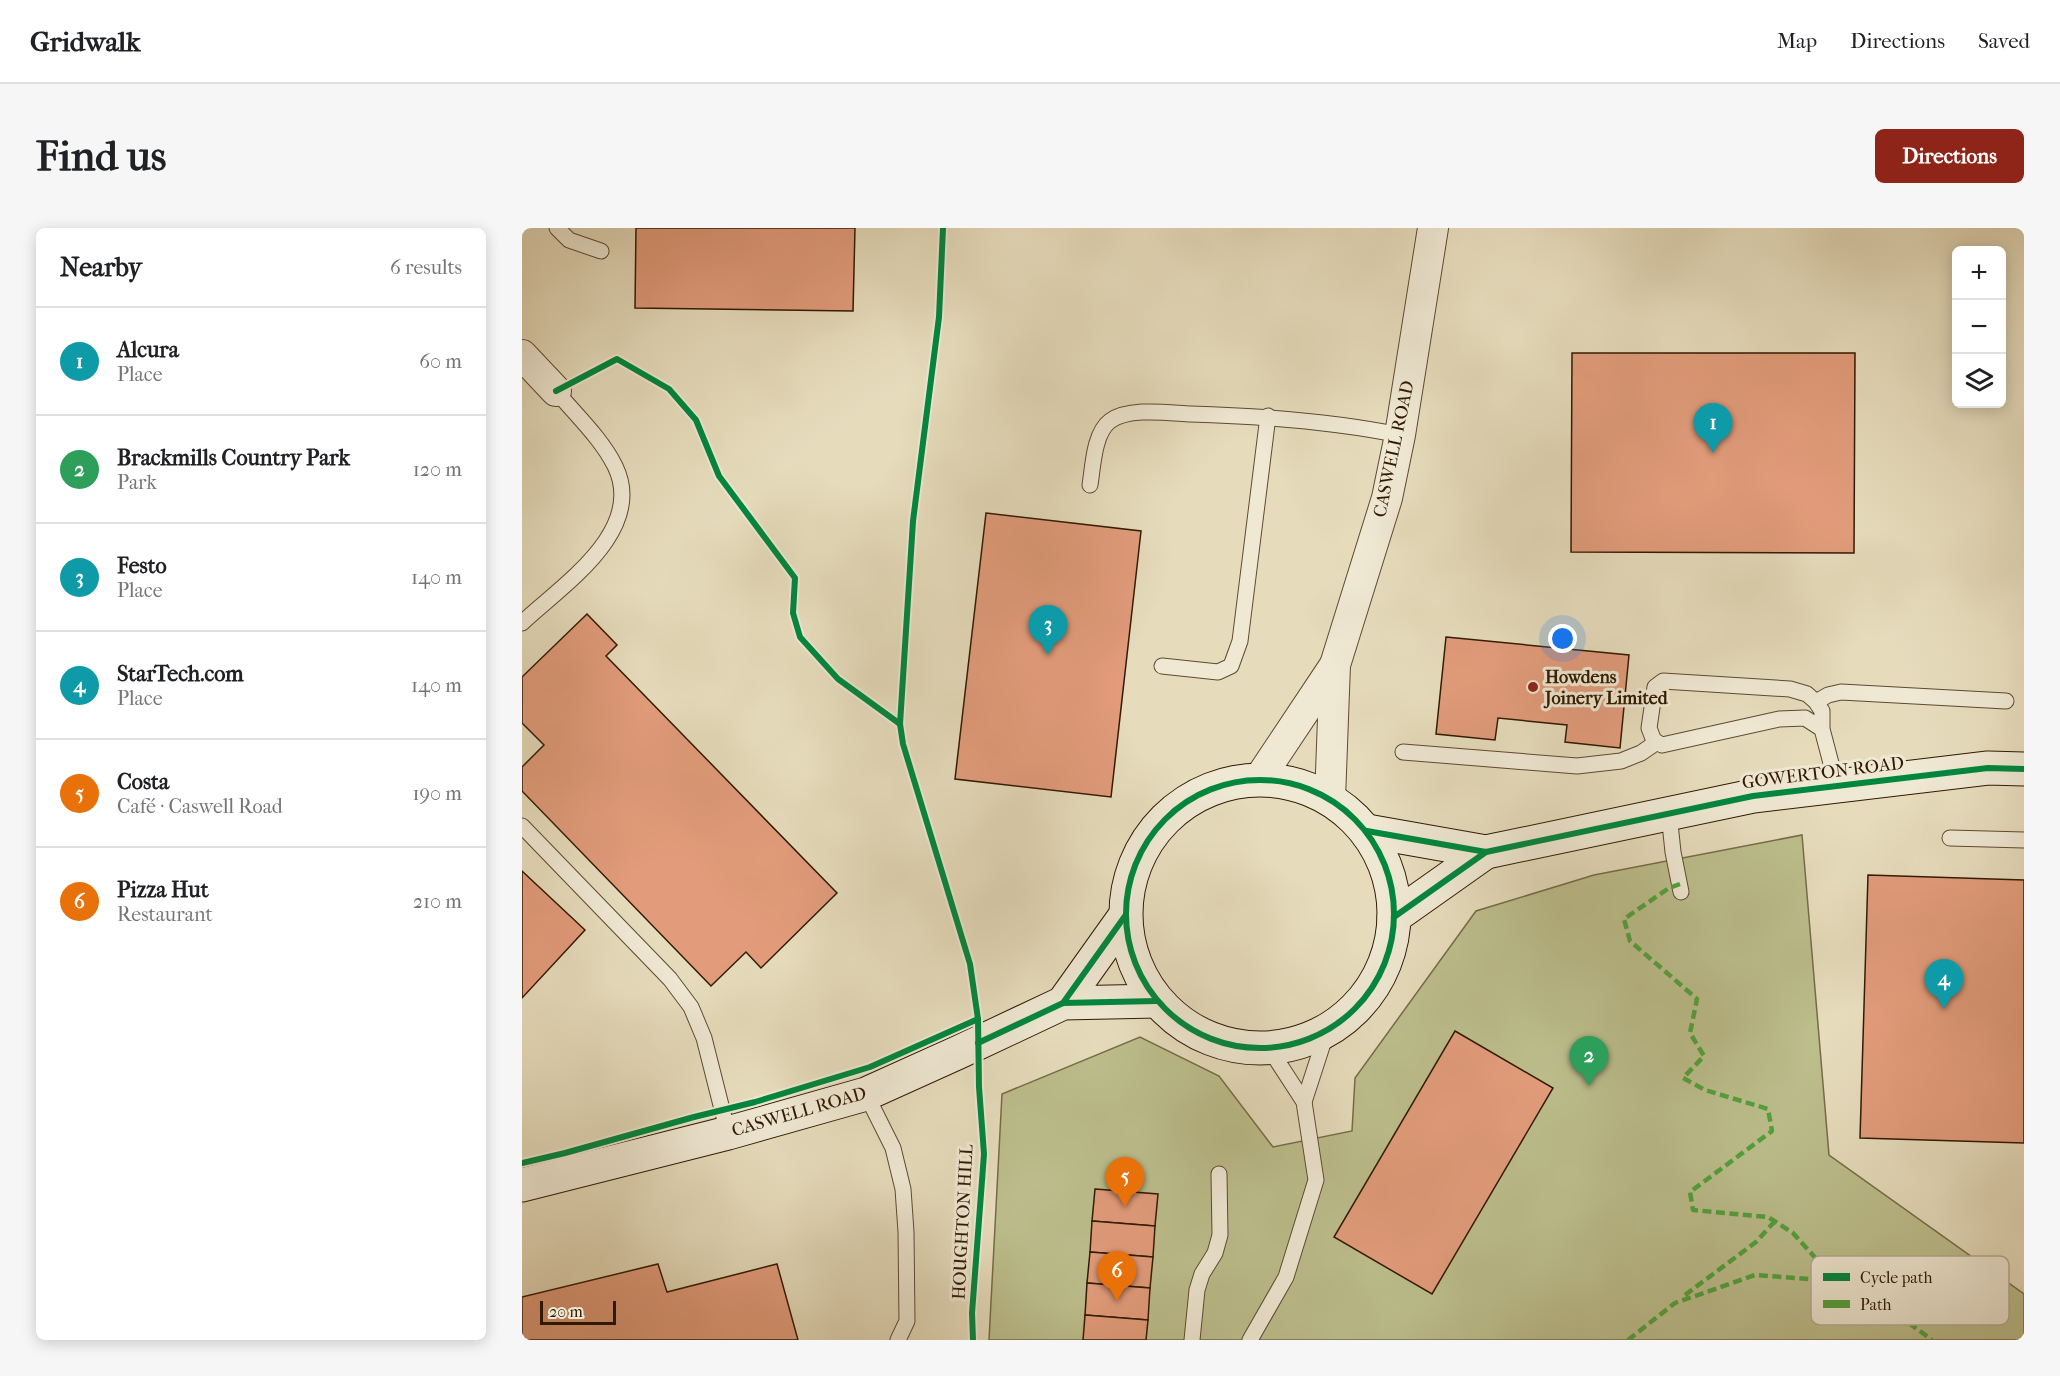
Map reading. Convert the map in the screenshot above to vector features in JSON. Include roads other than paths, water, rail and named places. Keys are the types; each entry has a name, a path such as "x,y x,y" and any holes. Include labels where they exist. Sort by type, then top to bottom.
{"street":[{"name":"CASWELL ROAD","path":"1330,798 1335,665 1387,498 1400,435 1433,228"},
{"path":"522,355 556,391"},
{"name":"CASWELL ROAD","path":"1259,779 1335,665"},
{"name":"GOWERTON ROAD","path":"1366,831 1486,852 1753,796 1988,768 2024,769"},
{"path":"1259,779 1296,784 1330,798 1350,813 1366,831 1388,872 1394,917 1386,962 1362,1001 1327,1031 1299,1043 1269,1048 1227,1044 1189,1028 1157,1001 1134,961 1125,916 1131,874 1150,836 1172,813 1180,806 1217,786 1259,779"},
{"name":"GOWERTON ROAD","path":"1394,917 1486,852"},
{"name":"CASWELL ROAD","path":"1063,1003 1125,916"},
{"name":"CASWELL ROAD","path":"522,1185 728,1133 866,1094 1063,1003 1157,1001"}],"lane":[{"path":"557,228 569,240 601,251"},
{"path":"522,623 582,570 609,538 620,514 622,494 616,469 605,449 556,391"},
{"path":"1090,485 1100,436 1109,421 1125,414 1148,412 1268,416 1365,428 1400,435"},
{"path":"1162,666 1218,672 1231,666 1240,641 1268,416"},
{"path":"1822,729 1805,718 1779,719 1662,744 1654,741 1649,728 1655,687 1663,681 1790,689 1807,694 1822,711 1822,729 1837,786"},
{"path":"1816,702 1828,695 1841,692 2006,702"},
{"path":"1403,752 1577,766 1621,761 1641,753 1657,742"},
{"path":"1669,814 1673,852 1681,892"},
{"path":"522,826 670,979 691,1007 704,1038 728,1133"},
{"path":"1950,838 2024,840"},
{"path":"1304,1102 1327,1031"},
{"path":"1250,1340 1286,1277 1316,1180 1304,1102 1269,1048"},
{"path":"866,1094 892,1148 903,1189 907,1320 898,1340"},
{"path":"1192,1340 1197,1290 1202,1274 1215,1253 1220,1235 1219,1174"}],"place":[{"name":"Alcura","path":"1713,453"},
{"name":"Festo","path":"1048,655"},
{"name":"Howdens Joinery Limited","path":"1533,687"},
{"name":"StarTech.com","path":"1944,1009"},
{"name":"Brackmills Country Park","path":"1589,1086"},
{"name":"Costa","path":"1125,1207"},
{"name":"Pizza Hut","path":"1117,1301"}]}
